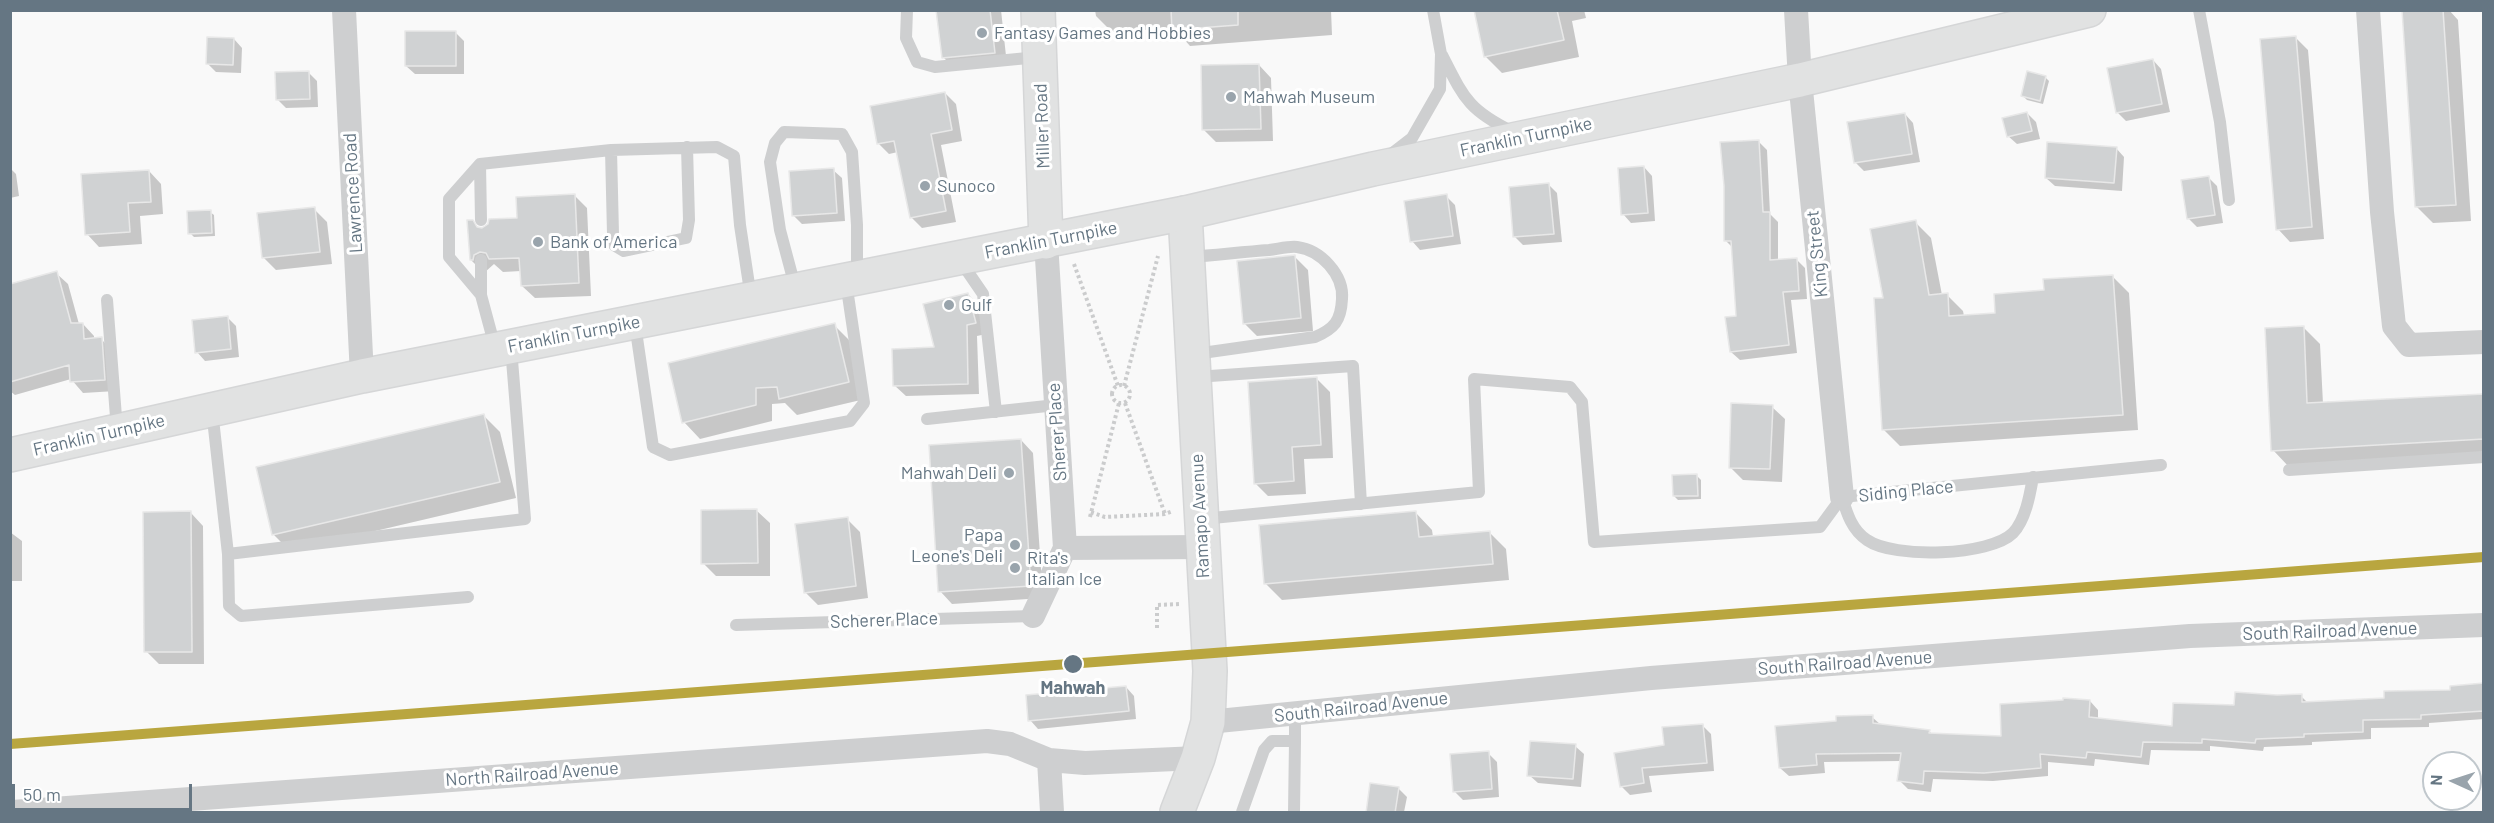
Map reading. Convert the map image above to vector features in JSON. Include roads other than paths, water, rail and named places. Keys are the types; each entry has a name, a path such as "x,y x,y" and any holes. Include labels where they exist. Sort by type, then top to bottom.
{"main road":[{"name":"Miller Road","path":"1038,10 1046,242"},
{"name":"Franklin Turnpike","path":"10,455 362,376 1185,213 1372,169 1800,80 2089,10"},
{"name":"Ramapo Avenue","path":"1176,813 1198,758 1208,722 1210,671 1193,525 1192,366 1173,255 1185,213"}],"street":[{"name":"Lawrence Road","path":"344,10 362,376"},
{"name":"King Street","path":"1796,10 1800,80 1842,497"},
{"path":"2368,10 2382,212 2394,326 2409,345 2484,342"},
{"name":"Sherer Place","path":"1033,616 1065,548 1046,242"},
{"path":"1065,548 1193,525"},
{"name":"South Railroad Avenue","path":"1208,722 1651,678 2190,636 2484,625"},
{"name":"North Railroad Avenue","path":"12,813 987,741 1010,744 1049,760"},
{"path":"1052,813 1049,760 1085,763 1198,758"}],"lane":[{"path":"907,10 906,38 917,62 935,67 1040,57"},
{"path":"1372,169 1412,138 1440,89 1441,54 1433,10"},
{"path":"2199,10 2219,111 2229,200"},
{"path":"1441,54 1459,89 1473,108 1485,118 1523,138"},
{"path":"634,322 653,447 670,455 850,421 864,403 851,280 857,225 852,152 842,134 784,132 775,143 770,162 780,230 796,290"},
{"path":"611,150 614,245 624,251 686,238 689,220 687,147"},
{"path":"228,554 525,519 503,348 481,295 449,258 449,199 480,164 611,150 717,147 734,156 740,225 751,299"},
{"path":"480,164 481,220"},
{"path":"1173,255 1297,247 1327,262 1338,277 1342,300 1339,317 1332,330 1315,337 1192,366"},
{"path":"959,259 982,294 996,412"},
{"path":"481,260 481,295"},
{"path":"107,300 117,431"},
{"path":"1192,366 1353,366 1360,504 1193,525"},
{"name":"Siding Place","path":"1360,504 1479,492 1474,379 1570,387 1582,402 1594,542 1820,527 1842,497 2161,465"},
{"path":"927,419 1056,405"},
{"path":"212,409 228,554 229,606 241,616 468,597"},
{"path":"2289,470 2484,458"},
{"path":"1842,497 1850,523 1865,539 1879,547 1911,553 1964,549 1998,543 2014,532 2024,513 2034,477"},
{"name":"Scherer Place","path":"736,625 1033,616"},
{"path":"1294,813 1295,713"},
{"path":"1242,813 1264,750 1272,741 1295,741"}],"place":[{"name":"Fantasy Games and Hobbies","path":"982,33"},
{"name":"Mahwah Museum","path":"1231,97"},
{"name":"Sunoco","path":"925,186"},
{"name":"Bank of America","path":"538,242"},
{"name":"Gulf","path":"949,305"},
{"name":"Mahwah Deli","path":"1009,473"},
{"name":"Papa Leone's Deli","path":"1015,545"},
{"name":"Rita's Italian Ice","path":"1015,568"},
{"name":"Mahwah","path":"1073,664"}]}
